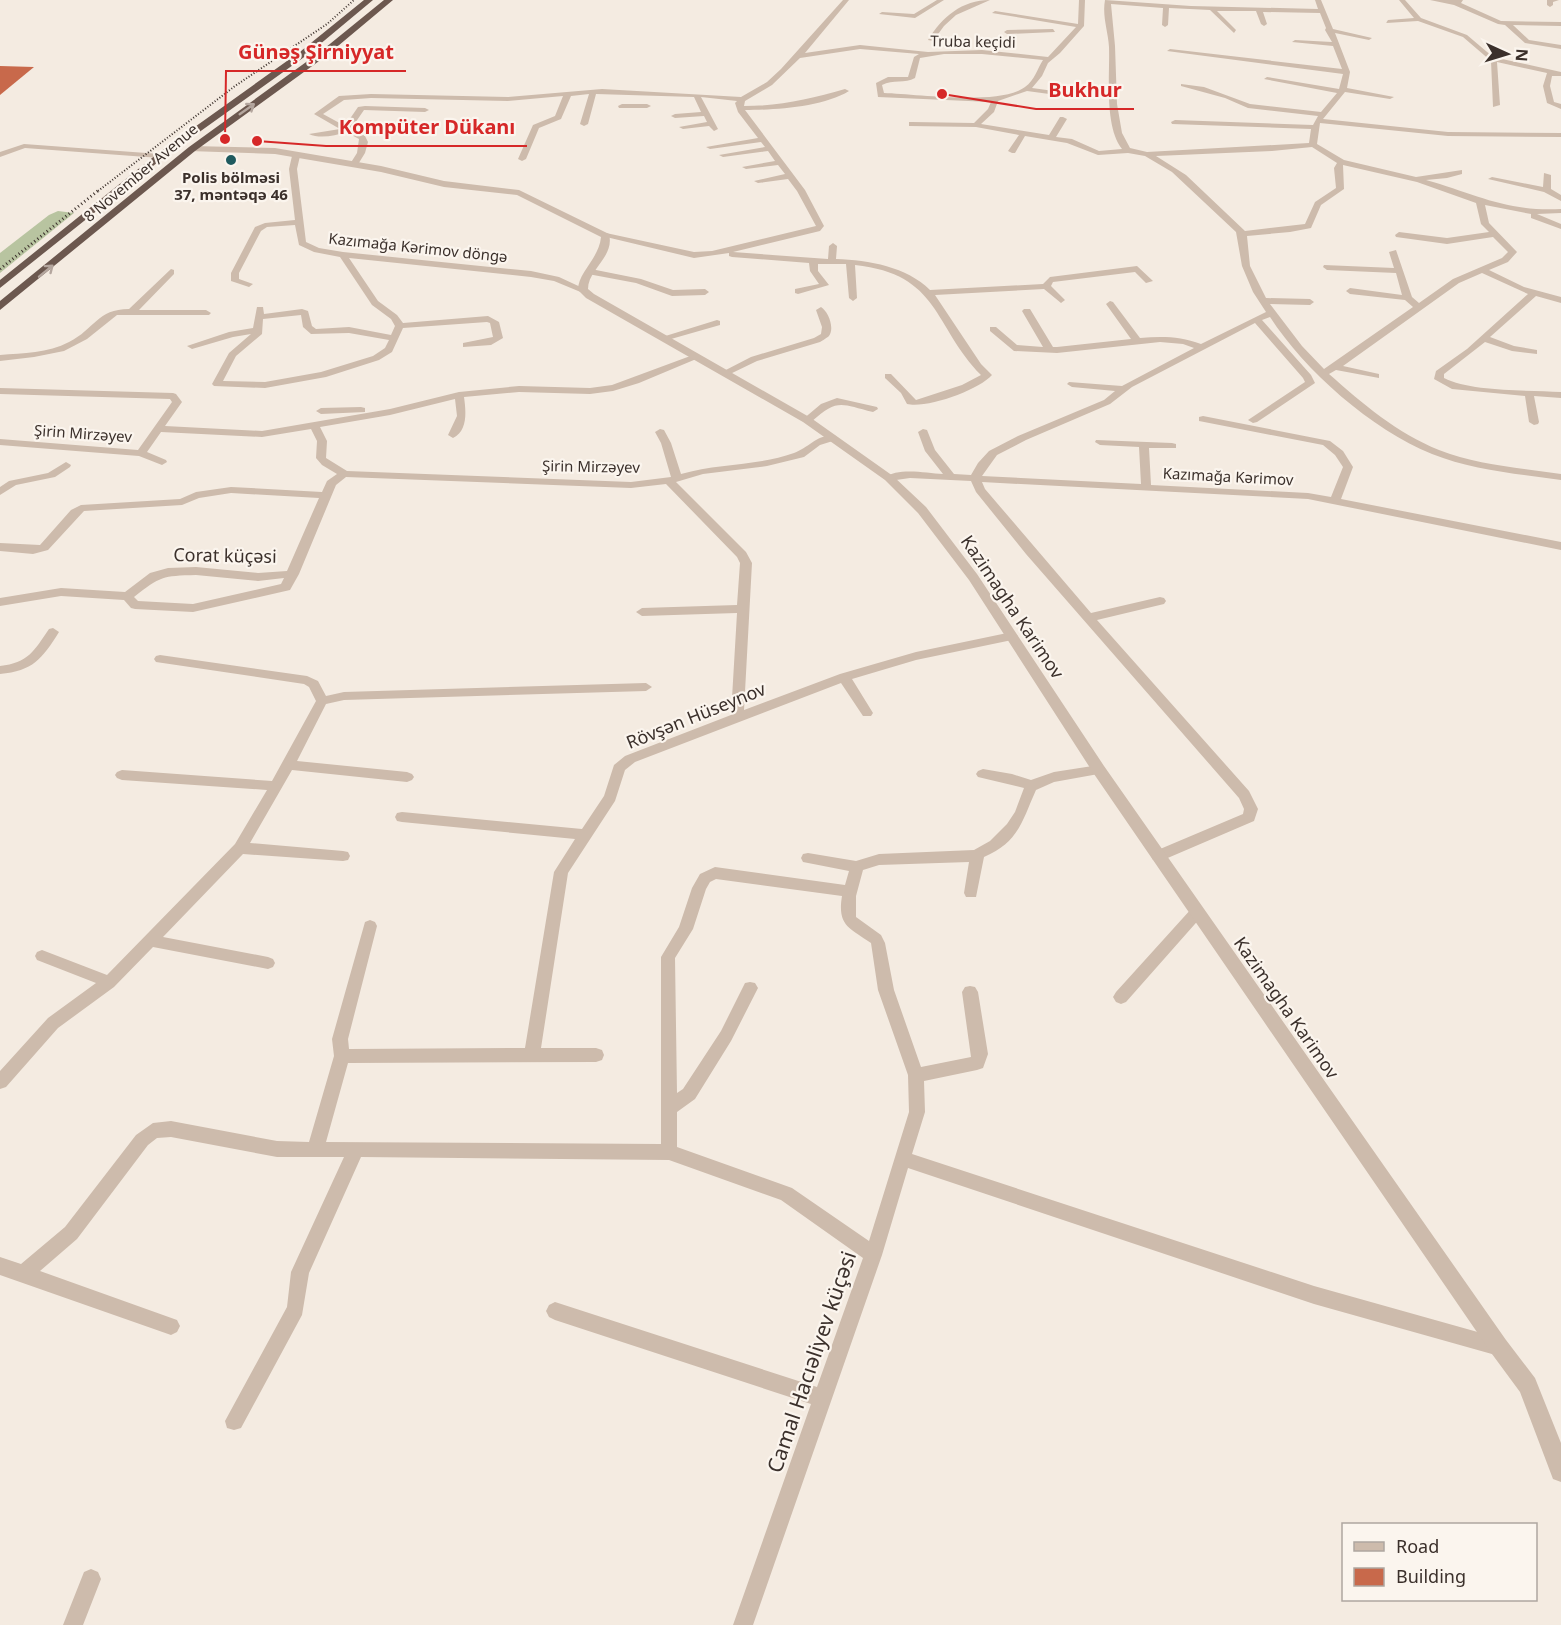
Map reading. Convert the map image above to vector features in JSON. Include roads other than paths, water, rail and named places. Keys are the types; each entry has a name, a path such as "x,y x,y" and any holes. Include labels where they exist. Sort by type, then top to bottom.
{"highway":[{"name":"8 November Avenue","path":"0,285 160,156 304,53 369,0"},
{"name":"8 November Avenue","path":"0,307 192,149 323,54 389,0"}],"street":[{"path":"354,164 361,153 364,142 362,138 318,114 348,97 520,99 593,91 742,99 770,83 800,56 846,0"},
{"path":"882,14 915,16 941,0"},
{"path":"931,40 941,23 953,14 967,5 987,0"},
{"path":"1027,89 1039,76 1045,62 1079,29 1082,0"},
{"path":"1313,145 1312,132 1342,91 1347,80 1347,72 1328,30 1318,0"},
{"path":"1401,0 1419,19"},
{"path":"1433,0 1455,3 1492,21 1508,24 1561,24"},
{"path":"1455,3 1466,0"},
{"path":"1128,151 1123,146 1111,85 1113,48 1106,7 1108,1 1212,9 1322,11"},
{"path":"1554,2 1561,1"},
{"path":"1165,25 1166,6"},
{"path":"1212,9 1234,31"},
{"path":"1259,10 1264,24"},
{"path":"994,13 1079,29"},
{"path":"1388,22 1419,19 1465,36 1494,61 1561,74"},
{"path":"1508,24 1527,42 1561,47"},
{"path":"1007,32 1079,29"},
{"path":"1328,30 1369,38"},
{"path":"860,47 867,36"},
{"path":"1295,42 1334,44"},
{"path":"800,56 860,47 926,53"},
{"path":"1170,51 1347,72"},
{"name":"Truba keçidi","path":"995,100 881,95 878,84 888,79 910,79 913,77 917,57 926,53 975,52 1050,59"},
{"path":"1494,61 1496,105"},
{"path":"1552,72 1546,87 1551,102 1561,107"},
{"path":"1267,80 1390,96"},
{"path":"1182,85 1202,88 1248,106 1318,121 1448,134 1561,135"},
{"path":"976,125 991,110 995,100 1027,89 1076,96"},
{"path":"584,124 593,91"},
{"path":"740,108 756,109 816,102 845,91"},
{"path":"647,93 648,116"},
{"path":"522,159 536,127 558,117 568,94"},
{"path":"683,128 712,126 696,95"},
{"path":"712,254 817,229 820,226 790,176 740,108 742,99"},
{"path":"622,106 647,106"},
{"path":"313,134 339,134 346,130 361,109 365,108 425,110"},
{"path":"675,116 705,114"},
{"path":"1051,139 1064,119"},
{"path":"1175,122 1318,121"},
{"path":"912,124 976,125 1022,135 1069,141 1098,153 1259,151 1313,145 1341,162 1413,179 1497,208 1530,213 1561,212"},
{"path":"1012,151 1022,135"},
{"path":"710,147 763,140"},
{"path":"0,155 24,146 160,156"},
{"path":"192,149 275,151 354,164 444,184 519,193 606,236 674,252 788,257 832,262 850,261 884,268 917,282 928,293 987,375 985,379 916,403 910,402 905,392 888,376"},
{"path":"723,155 770,149"},
{"path":"1148,154 1191,183 1242,234 1246,266 1263,301 1324,373 1358,406 1406,439 1436,452 1466,460 1561,477"},
{"name":"Kazımağa Kərimov döngə","path":"296,156 292,173 297,189 297,222 302,243 316,250 343,255 521,272 556,279 584,290"},
{"path":"1242,234 1290,230 1308,226 1318,204 1340,189 1338,168 1341,162"},
{"path":"746,167 780,163"},
{"path":"1413,179 1447,176 1459,172"},
{"path":"1547,175 1547,190"},
{"path":"758,181 790,176"},
{"path":"1492,179 1547,190 1561,199"},
{"path":"1324,373 1456,281 1505,260 1513,252 1485,224 1480,203"},
{"path":"1530,213 1561,227"},
{"path":"249,284 235,281 235,273 258,229 265,225 297,222"},
{"path":"1399,235 1447,241 1495,234"},
{"path":"584,290 583,282 602,256 606,236"},
{"path":"832,246 832,262"},
{"path":"1393,252 1408,297 1418,307"},
{"path":"343,255 375,303 394,318 400,326"},
{"path":"798,291 825,285 814,271 813,261"},
{"path":"850,261 853,298"},
{"path":"1327,267 1399,271"},
{"path":"1047,286 1050,280 1137,269 1149,281"},
{"path":"1483,270 1521,289 1561,300"},
{"path":"132,312 171,272"},
{"path":"591,272 638,281 672,293 705,292"},
{"path":"928,293 1047,286 1061,300"},
{"name":"Kazimagha Karimov","path":"584,290 603,304 807,420 889,477 922,510 973,577 1158,856 1528,1385 1561,1471"},
{"path":"1350,291 1408,297"},
{"path":"1534,293 1470,351 1443,368 1439,373 1440,379 1452,386 1561,395"},
{"path":"1263,301 1310,302"},
{"path":"1110,304 1136,340"},
{"path":"725,373 754,359 817,340 825,335 827,327 821,310"},
{"path":"1028,311 1049,348"},
{"path":"0,358 64,349 77,344 110,314 206,313"},
{"path":"394,338 349,330 314,332 308,327 305,313 260,313 258,330 254,338 239,347 232,355 217,384 266,385 323,375 376,358 389,350 400,326"},
{"path":"1158,856 1249,817 1251,809 1244,795 980,490 975,478 982,465 993,453 1022,438 1107,402 1151,373 1272,313"},
{"path":"400,326 488,319 494,322 498,338 491,342 466,345"},
{"path":"1253,420 1310,383 1308,377 1256,319"},
{"path":"664,338 717,323"},
{"path":"993,329 1014,348 1056,350 1136,340 1173,339 1203,348"},
{"path":"192,346 232,334 258,330"},
{"path":"1483,338 1512,348 1534,352"},
{"path":"158,429 262,434 390,412 459,395 519,389 591,391 613,388 636,381 696,357"},
{"path":"1335,367 1376,376"},
{"path":"1072,384 1124,389"},
{"path":"0,391 173,396 177,402 141,453"},
{"path":"1529,393 1534,422"},
{"path":"453,435 462,416 459,395"},
{"path":"807,420 827,402 835,400 873,409"},
{"path":"321,411 390,412"},
{"path":"1203,419 1326,443 1335,448 1342,454 1348,467 1335,501"},
{"path":"315,426 322,441 321,458 326,465 337,468 344,474"},
{"path":"660,432 667,442 673,480 706,521 742,555 746,563 738,718"},
{"path":"923,432 930,451 951,477"},
{"name":"Şirin Mirzəyev","path":"344,474 631,485 673,480 702,471 767,463 800,454 816,443 831,438"},
{"name":"Şirin Mirzəyev","path":"0,442 141,453 162,462"},
{"path":"1100,442 1172,446"},
{"path":"1144,446 1146,488"},
{"path":"0,492 13,483 51,475 66,465"},
{"name":"Corat küçəsi","path":"127,596 135,605 193,608 286,587 325,495 335,478 344,474"},
{"name":"Kazımağa Kərimov","path":"889,477 910,475 1282,494 1335,501 1561,546"},
{"path":"0,547 40,550 48,547 71,513 81,508 182,502 204,492 235,490 325,495"},
{"name":"Corat küçəsi","path":"0,602 61,592 127,596 154,576 168,572 196,571 258,577 293,574"},
{"path":"1089,618 1160,601"},
{"path":"642,612 743,609"},
{"path":"0,670 32,663 52,632"},
{"name":"Rövşən Hüseynov","path":"532,1055 561,872 610,797 620,768 630,759 844,677 916,656 1012,636"},
{"path":"160,660 307,680 314,684 322,701"},
{"path":"844,677 867,713"},
{"path":"0,1082 53,1023 109,982 240,848 322,701 345,696 646,687"},
{"path":"288,765 406,777"},
{"path":"970,992 980,1054 977,1063 916,1075 900,1036 886,990 876,939 857,928 848,916 850,891 857,867 861,863 873,860 955,859 977,855 1007,833 1020,817 1033,786 1046,779 1099,770"},
{"path":"983,774 1012,779 1033,786"},
{"path":"122,775 276,786"},
{"path":"402,817 585,835"},
{"path":"240,848 343,856"},
{"path":"971,893 977,855"},
{"path":"808,858 857,867"},
{"path":"669,1152 668,957 686,929 699,888 705,878 715,873 850,891"},
{"path":"1121,996 1197,912"},
{"path":"315,1150 342,1056 340,1039 370,926"},
{"path":"148,940 268,963"},
{"path":"42,956 109,982"},
{"path":"669,1107 689,1094 726,1036 750,988"},
{"path":"342,1056 596,1055"},
{"name":"Camal Hacıəliyev küçəsi","path":"743,1625 873,1255 904,1159 917,1112 916,1075"},
{"path":"23,1274 70,1233 142,1140 153,1131 171,1129 277,1149 669,1152 786,1194 873,1255"},
{"path":"234,1421 296,1309 300,1272 356,1150"},
{"path":"904,1159 1314,1295 1500,1347"},
{"path":"0,1266 171,1326"},
{"path":"555,1311 823,1398"},
{"path":"73,1625 91,1579"}],"railway":[{"path":"98,191 235,86 327,24 354,0"},
{"path":"0,269 99,190"}],"place":[{"name":"Bukhur","path":"942,94"},
{"name":"Günəş Şirniyyat","path":"225,139"},
{"name":"Kompüter Dükanı","path":"257,141"},
{"name":"Polis bölməsi 37, məntəqə 46","path":"231,160"}]}
